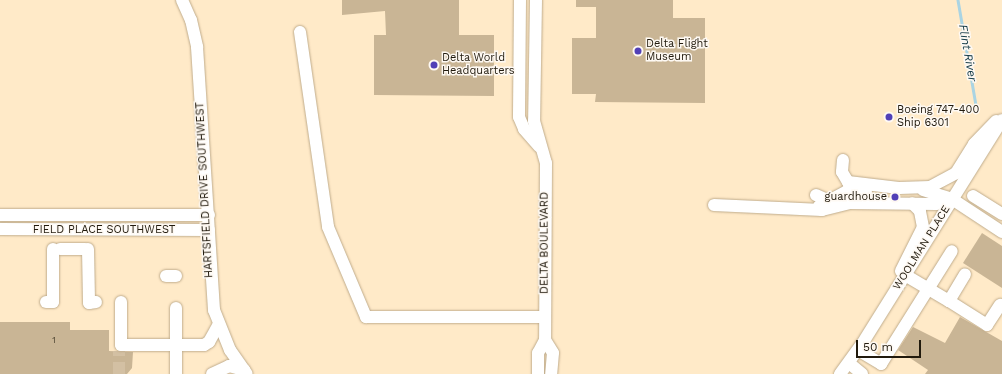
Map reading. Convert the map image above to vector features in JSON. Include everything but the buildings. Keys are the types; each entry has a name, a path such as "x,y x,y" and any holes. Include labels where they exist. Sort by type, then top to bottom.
{"street":[{"name":"HARTSFIELD DRIVE SOUTHWEST","path":"182,0 191,20 196,47 209,215 210,285 218,326 245,372"},
{"name":"DELTA BOULEVARD","path":"520,0 519,117 524,129 539,147"},
{"name":"DELTA BOULEVARD","path":"536,0 534,121 539,147 546,164 545,317 544,340 538,353 538,374"},
{"path":"300,32 328,227 366,317 545,317"},
{"path":"843,160 842,172 848,182 899,188 930,187 953,175 979,138 1002,114"},
{"name":"WOOLMAN PLACE","path":"840,374 858,350 1002,120"},
{"path":"835,204 847,191 886,193 899,188"},
{"path":"912,188 952,199 1002,232"},
{"path":"816,195 835,204"},
{"path":"973,196 1002,214"},
{"path":"714,205 822,210 835,204 936,204 952,199"},
{"path":"893,295 908,254 923,227 920,211 912,203"},
{"name":"FIELD PLACE SOUTHWEST","path":"0,215 209,215"},
{"path":"71,215 72,230"},
{"name":"FIELD PLACE SOUTHWEST","path":"0,229 209,230"},
{"path":"46,302 53,302 50,275 56,248 87,249 92,275 88,303 96,302"},
{"path":"858,350 881,364 952,251"},
{"path":"949,301 966,274"},
{"path":"905,275 987,325 1000,305"},
{"path":"121,302 120,348 204,345 218,326"},
{"path":"173,304 176,374"},
{"name":"DELTA BOULEVARD","path":"544,340 553,353 551,374"},
{"path":"849,363 862,374"},
{"path":"212,374 230,366 245,372"}],"waterway":[{"name":"Flint River","path":"958,0 976,105"}],"tunnel":[{"path":"119,351 119,374"}],"place":[{"name":"Delta Flight Museum","path":"638,51"},
{"name":"Delta World Headquarters","path":"434,65"},
{"name":"Boeing 747-400 Ship 6301","path":"889,117"},
{"name":"guardhouse","path":"895,197"}]}
